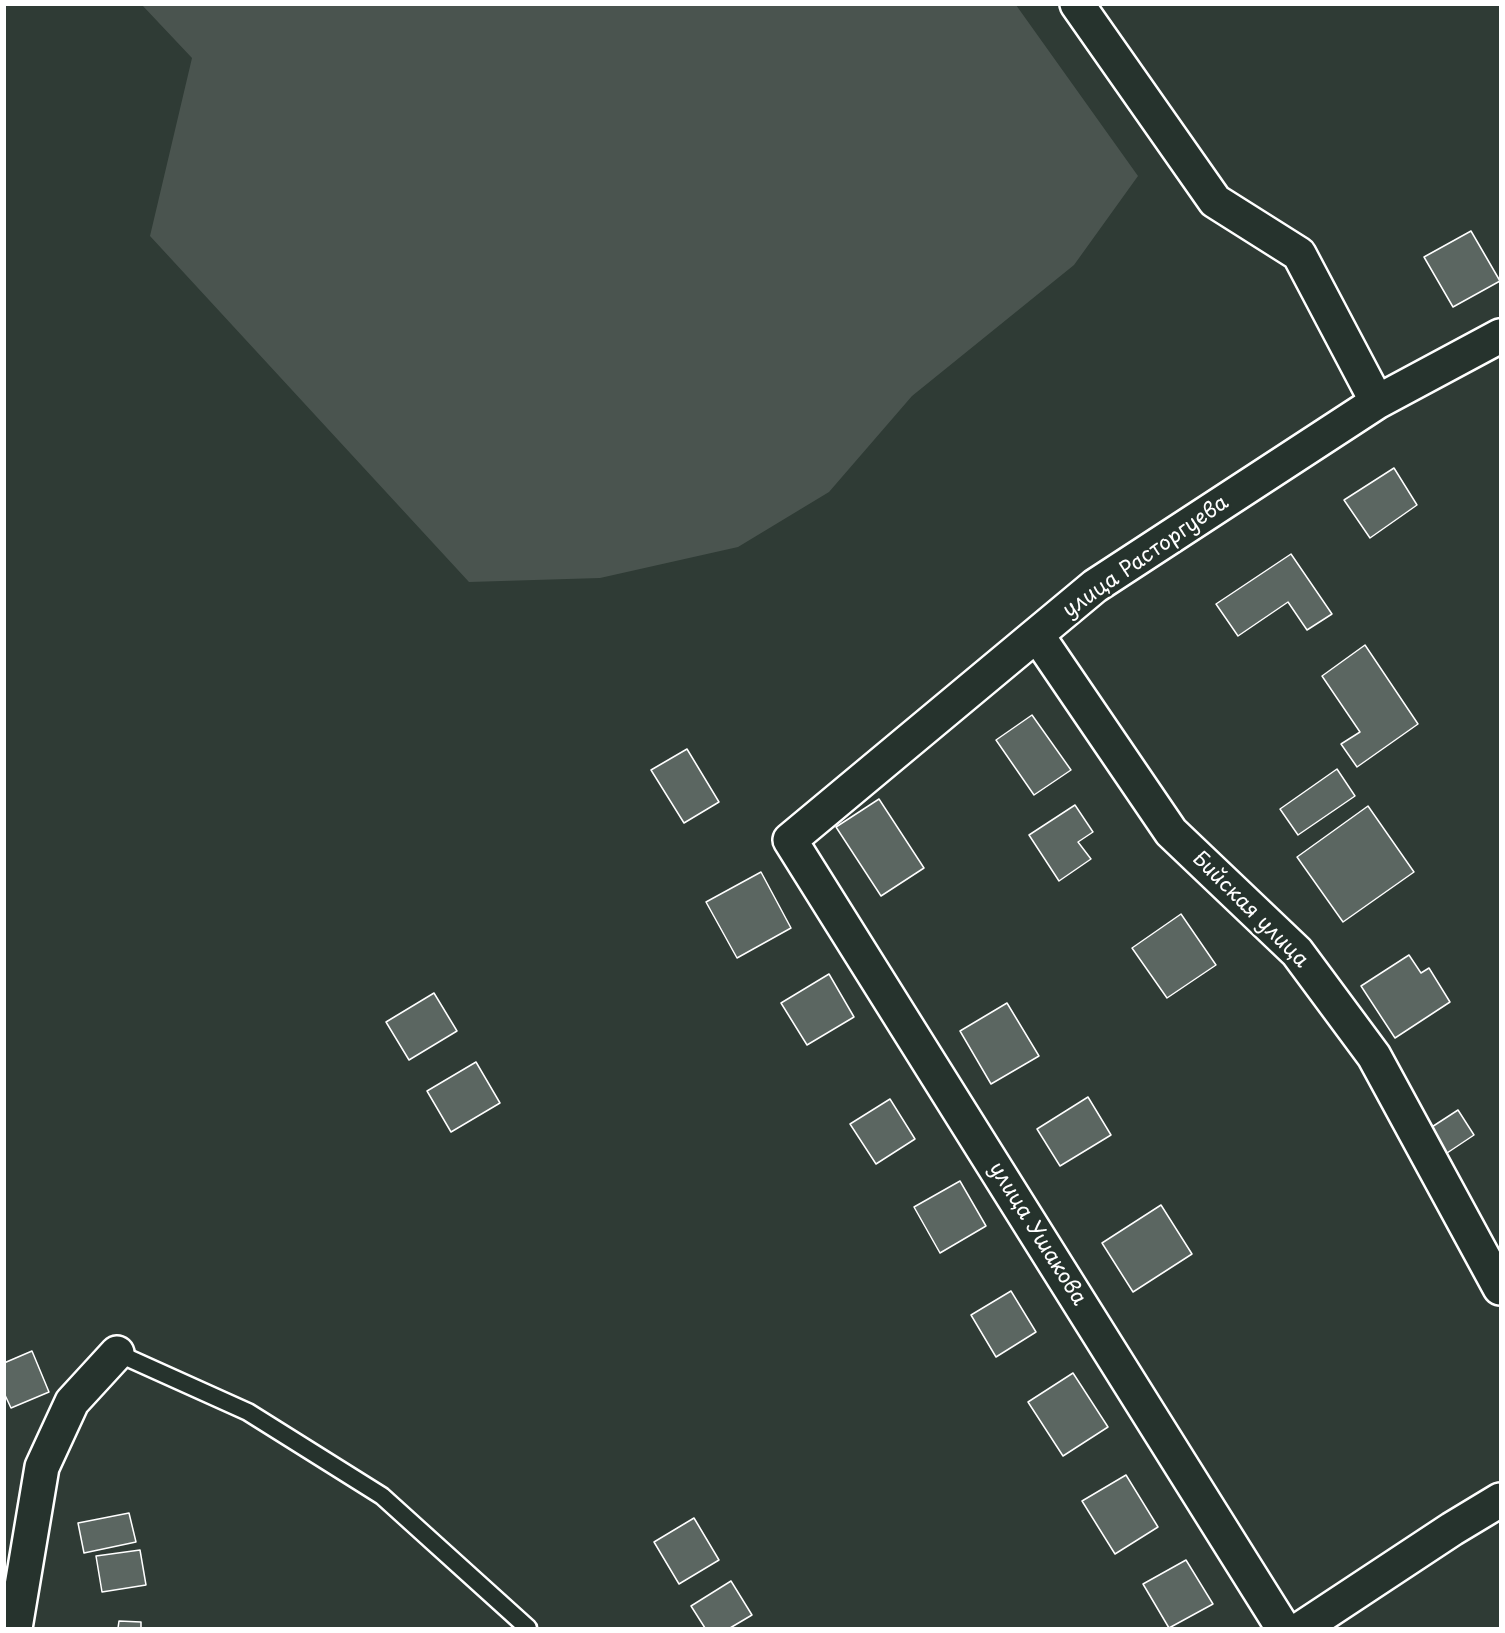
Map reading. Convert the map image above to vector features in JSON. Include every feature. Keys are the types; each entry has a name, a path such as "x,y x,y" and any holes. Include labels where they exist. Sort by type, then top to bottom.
{"street":[{"path":"1077,4 1215,201 1299,254 1377,402"},
{"name":"улица Расторгуева","path":"790,840 1095,586 1377,402 1500,336"},
{"name":"Бийская улица","path":"1037,635 1171,832 1297,952 1374,1056 1500,1288"},
{"name":"улица Ушакова","path":"790,840 1283,1629"},
{"path":"15,1629 42,1467 72,1402 117,1353"},
{"path":"1302,1629 1452,1529 1500,1500"}],"lane":[{"path":"117,1353 248,1412 382,1496 528,1629"}],"shaded area":[{"path":"142,5 1016,5 1138,176 1074,265 912,396 829,492 738,547 600,578 469,582 150,236 192,58"}],"building":[{"path":"1471,231 1500,281 1453,307 1424,257"},
{"path":"1394,468 1417,505 1370,538 1344,500"},
{"path":"1291,554 1332,614 1307,630 1288,602 1238,636 1216,604"},
{"path":"1365,645 1418,724 1357,767 1341,744 1360,732 1322,676"},
{"path":"1032,715 1071,770 1034,795 996,740"},
{"path":"687,749 719,802 684,823 651,770"},
{"path":"1337,769 1355,796 1298,835 1280,809"},
{"path":"879,799 924,868 881,896 836,827"},
{"path":"1075,805 1093,832 1078,842 1091,859 1059,881 1029,835"},
{"path":"1368,806 1414,872 1343,922 1297,857"},
{"path":"761,872 791,928 737,958 706,902"},
{"path":"1181,914 1216,965 1167,998 1132,948"},
{"path":"1409,955 1421,973 1429,968 1450,1002 1395,1038 1361,986"},
{"path":"829,974 854,1017 807,1045 781,1003"},
{"path":"434,993 457,1031 409,1060 386,1022"},
{"path":"1007,1003 1039,1056 991,1084 960,1031"},
{"path":"476,1062 500,1103 451,1132 427,1091"},
{"path":"1088,1097 1111,1135 1060,1166 1037,1129"},
{"path":"890,1099 915,1139 876,1164 850,1124"},
{"path":"1458,1110 1474,1135 1438,1159 1421,1134"},
{"path":"960,1181 986,1226 940,1253 914,1207"},
{"path":"1161,1205 1192,1254 1133,1292 1102,1243"},
{"path":"1011,1291 1036,1332 996,1357 971,1315"},
{"path":"32,1351 49,1392 11,1408 4,1393 4,1363"},
{"path":"1073,1373 1108,1427 1063,1456 1028,1402"},
{"path":"1126,1475 1158,1527 1115,1554 1082,1501"},
{"path":"129,1513 136,1542 84,1553 78,1523"},
{"path":"694,1518 719,1560 679,1584 654,1542"},
{"path":"140,1550 146,1585 102,1592 96,1556"},
{"path":"1186,1560 1213,1604 1169,1628 1143,1584"},
{"path":"731,1581 752,1615 730,1628 705,1628 691,1606"},
{"path":"119,1621 141,1622 141,1628 118,1628"}]}
